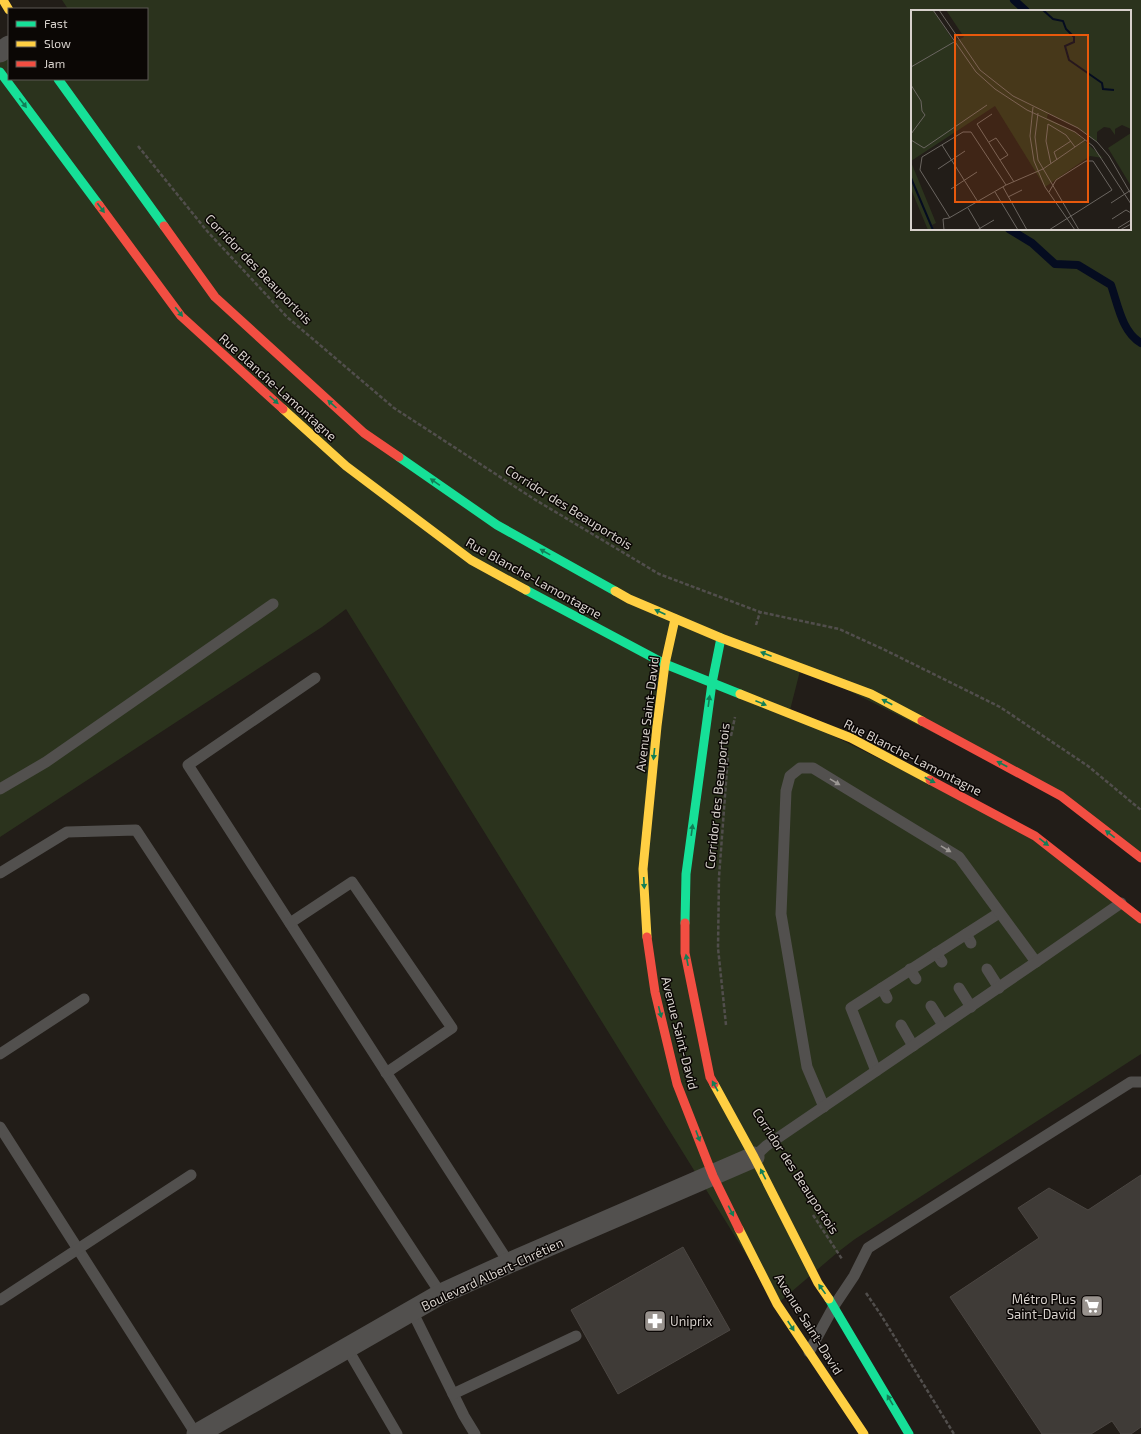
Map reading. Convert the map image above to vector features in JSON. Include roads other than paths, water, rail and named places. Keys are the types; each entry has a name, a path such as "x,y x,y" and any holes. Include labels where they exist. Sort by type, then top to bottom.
{"street":[{"name":"Rue Blanche-Lamontagne","path":"0,72 181,316 346,466 471,560 665,664 851,738 1035,836 1141,919"},
{"name":"Rue Blanche-Lamontagne","path":"59,80 215,297 364,433 497,525 630,599 722,638 871,694 1062,796 1141,858"},
{"name":"Avenue Saint-David","path":"675,619 665,664 657,726 643,869 647,947 655,992 677,1084 713,1176 777,1304 864,1434"},
{"name":"Avenue Saint-David","path":"722,638 712,683 686,874 685,953 710,1077 754,1157 818,1284 834,1306 910,1434"},
{"name":"Boulevard Albert-Chrétien","path":"197,1434 441,1294 754,1157"}],"lane":[{"path":"0,789 46,762 273,604"},
{"path":"315,678 188,765 509,1263"},
{"path":"824,1107 807,1067 780,914 786,791 790,776 800,768 813,768 959,857 1036,962"},
{"path":"0,873 67,832 136,830 441,1294"},
{"path":"290,923 352,882 452,1028 386,1073"},
{"path":"754,1157 766,1146 999,988 1121,903"},
{"path":"876,1071 851,1008 882,988 913,974 936,953 969,939 999,913"},
{"path":"936,953 942,962"},
{"path":"987,969 999,988"},
{"path":"882,988 887,998"},
{"path":"959,988 971,1007"},
{"path":"0,1054 84,999"},
{"path":"931,1006 943,1025"},
{"path":"901,1025 913,1046"},
{"path":"809,1352 834,1306 854,1276 868,1248 1131,1082 1141,1082"},
{"path":"0,1127 197,1434"},
{"path":"0,1300 191,1176"},
{"path":"412,1311 453,1394 475,1434"},
{"path":"453,1394 576,1336"},
{"path":"347,1348 397,1434"}],"waterway":[{"path":"1014,0 1025,10"},
{"path":"1011,230 1032,243 1055,264 1078,265 1111,285 1125,325 1129,332 1141,343"}],"place":[{"name":"Métro Plus Saint-David","path":"1092,1306"},
{"name":"Uniprix","path":"655,1321"}]}
